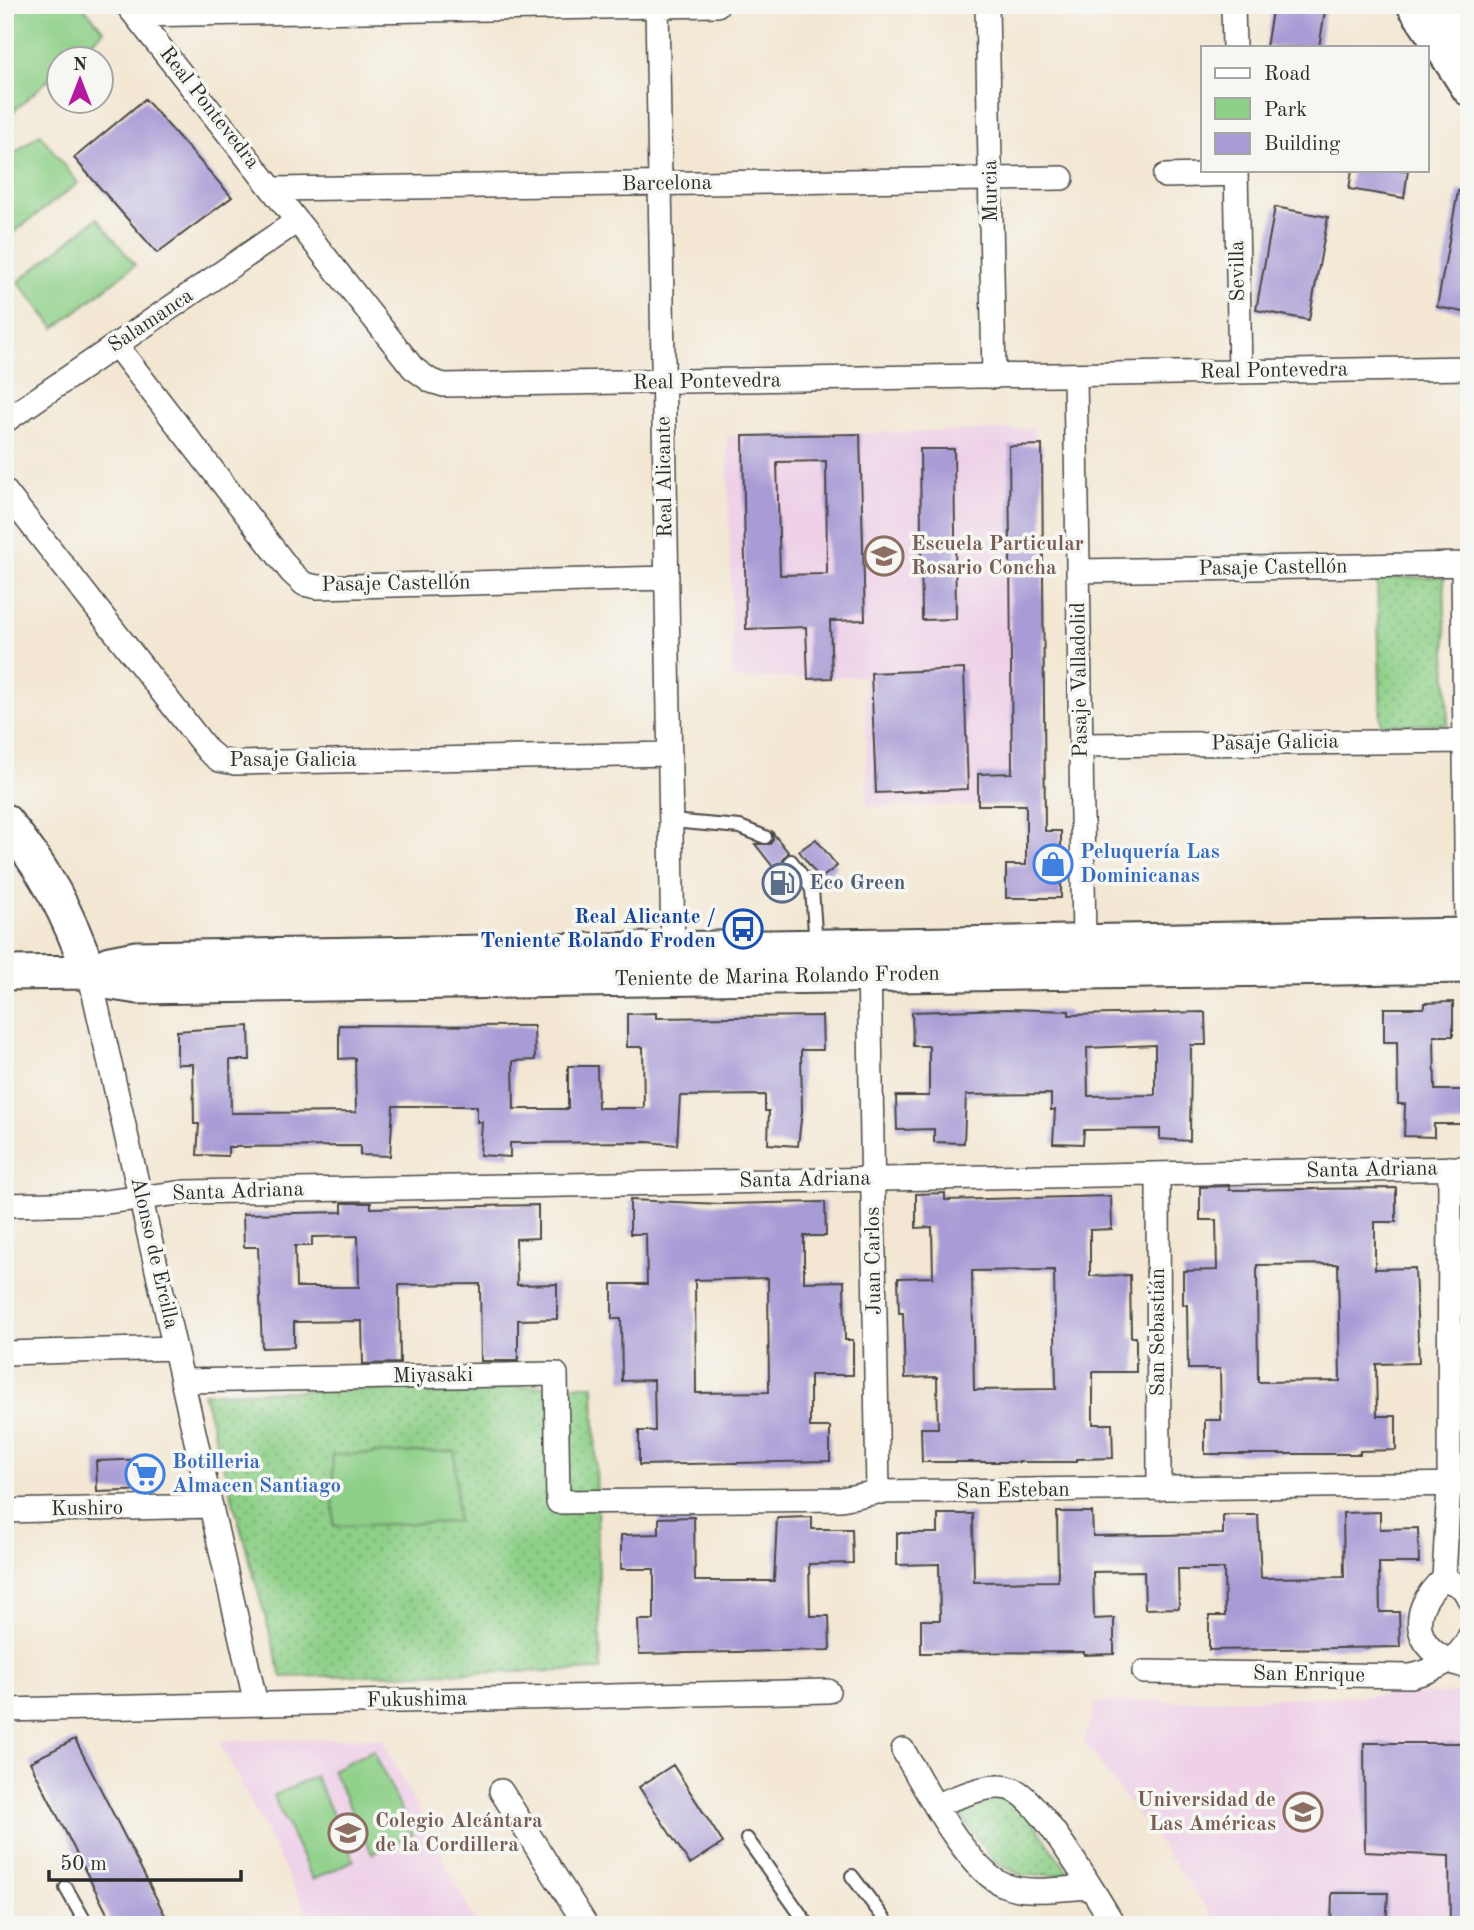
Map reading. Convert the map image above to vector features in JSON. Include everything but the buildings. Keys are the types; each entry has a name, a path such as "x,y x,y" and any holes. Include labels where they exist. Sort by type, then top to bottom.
{"main road":[{"path":"1449,5 1469,51"}],"street":[{"path":"131,10 717,5"},
{"name":"Murcia","path":"987,5 994,377"},
{"path":"1233,5 1234,46"},
{"path":"1414,5 1469,89"},
{"name":"Real Alicante","path":"657,6 673,950"},
{"name":"Real Pontevedra","path":"131,10 413,368 431,381 457,387 1469,368"},
{"path":"1165,176 1236,172"},
{"name":"Sevilla","path":"1236,172 1240,372"},
{"name":"Barcelona","path":"273,190 1062,178"},
{"name":"Salamanca","path":"5,421 297,221"},
{"name":"Pasaje Castellón","path":"116,345 291,572 304,584 317,587 667,579"},
{"name":"Pasaje Valladolid","path":"1074,375 1084,942"},
{"name":"Pasaje Galicia","path":"5,491 208,751 219,760 248,763 670,754"},
{"path":"1466,564 1468,946"},
{"name":"Pasaje Castellón","path":"1078,571 1466,564"},
{"name":"Pasaje Galicia","path":"1081,745 1467,741"},
{"name":"Alonso de Ercilla","path":"5,821 52,885 73,928 89,972 256,1704"},
{"name":"Teniente de Marina Rolando Froden","path":"5,974 89,972 110,963 136,958 816,947 869,961 1084,942 1468,946"},
{"name":"Teniente de Marina Rolando Froden","path":"89,972 112,983 138,987 869,961 1468,946"},
{"name":"Juan Carlos","path":"869,961 878,1492"},
{"path":"1459,1168 1459,1485 1444,1578 1428,1592 1420,1610 1423,1637 1430,1651 1445,1661 1469,1667"},
{"name":"Santa Adriana","path":"5,1205 97,1203 187,1192 1459,1168"},
{"name":"San Sebastián","path":"1158,1174 1158,1489"},
{"path":"5,1353 175,1349"},
{"name":"Miyasaki","path":"182,1381 555,1374 558,1502"},
{"name":"San Esteban","path":"558,1502 841,1499 878,1492 1459,1485"},
{"name":"Kushiro","path":"5,1511 211,1506"},
{"path":"1444,1578 1463,1588 1469,1599"},
{"path":"1445,1661 1460,1654 1469,1637"},
{"name":"San Enrique","path":"1144,1672 1412,1676 1432,1671 1445,1661"},
{"name":"Fukushima","path":"5,1710 828,1691"},
{"path":"903,1750 935,1805 981,1872 1006,1886 1039,1890 1090,1886"},
{"path":"935,1805 989,1787 1014,1790 1035,1807 1114,1925"},
{"path":"501,1791 586,1925"}],"lane":[{"path":"671,821 740,827 765,837"},
{"path":"790,861 812,888 816,947"},
{"path":"747,1839 807,1925"},
{"path":"852,1876 889,1925"},
{"path":"66,1888 87,1925"}],"shaded area":[{"name":"Escuela Particular Rosario Concha","path":"1034,429 1045,805 867,806 865,676 733,679 727,436"},
{"name":"Universidad de Las Américas","path":"1469,1693 1469,1925 1219,1925 1084,1742 1096,1703"},
{"name":"Colegio Alcántara de la Cordillera","path":"382,1738 477,1925 313,1925 219,1741"}],"green space":[{"path":"5,5 82,5 104,31 87,46 46,46 46,82 5,119"},
{"path":"40,134 78,183 5,239 5,160"},
{"path":"97,218 135,265 55,328 18,282"},
{"path":"1444,577 1448,724 1381,725 1377,578"},
{"path":"594,1385 601,1670 282,1677 203,1393"},
{"path":"455,1451 457,1522 334,1526 332,1455"},
{"path":"373,1750 413,1834 372,1854 332,1770"},
{"path":"315,1776 354,1860 313,1880 273,1796"},
{"path":"996,1796 1020,1803 1070,1875 1021,1875 996,1863 957,1812"}],"place":[{"name":"Escuela Particular Rosario Concha","path":"884,556"},
{"name":"Peluquería Las Dominicanas","path":"1053,864"},
{"name":"Eco Green","path":"782,883"},
{"name":"Real Alicante / Teniente Rolando Froden","path":"743,929"},
{"name":"Botilleria Almacen Santiago","path":"145,1474"},
{"name":"Universidad de Las Américas","path":"1303,1812"},
{"name":"Colegio Alcántara de la Cordillera","path":"348,1833"}]}
